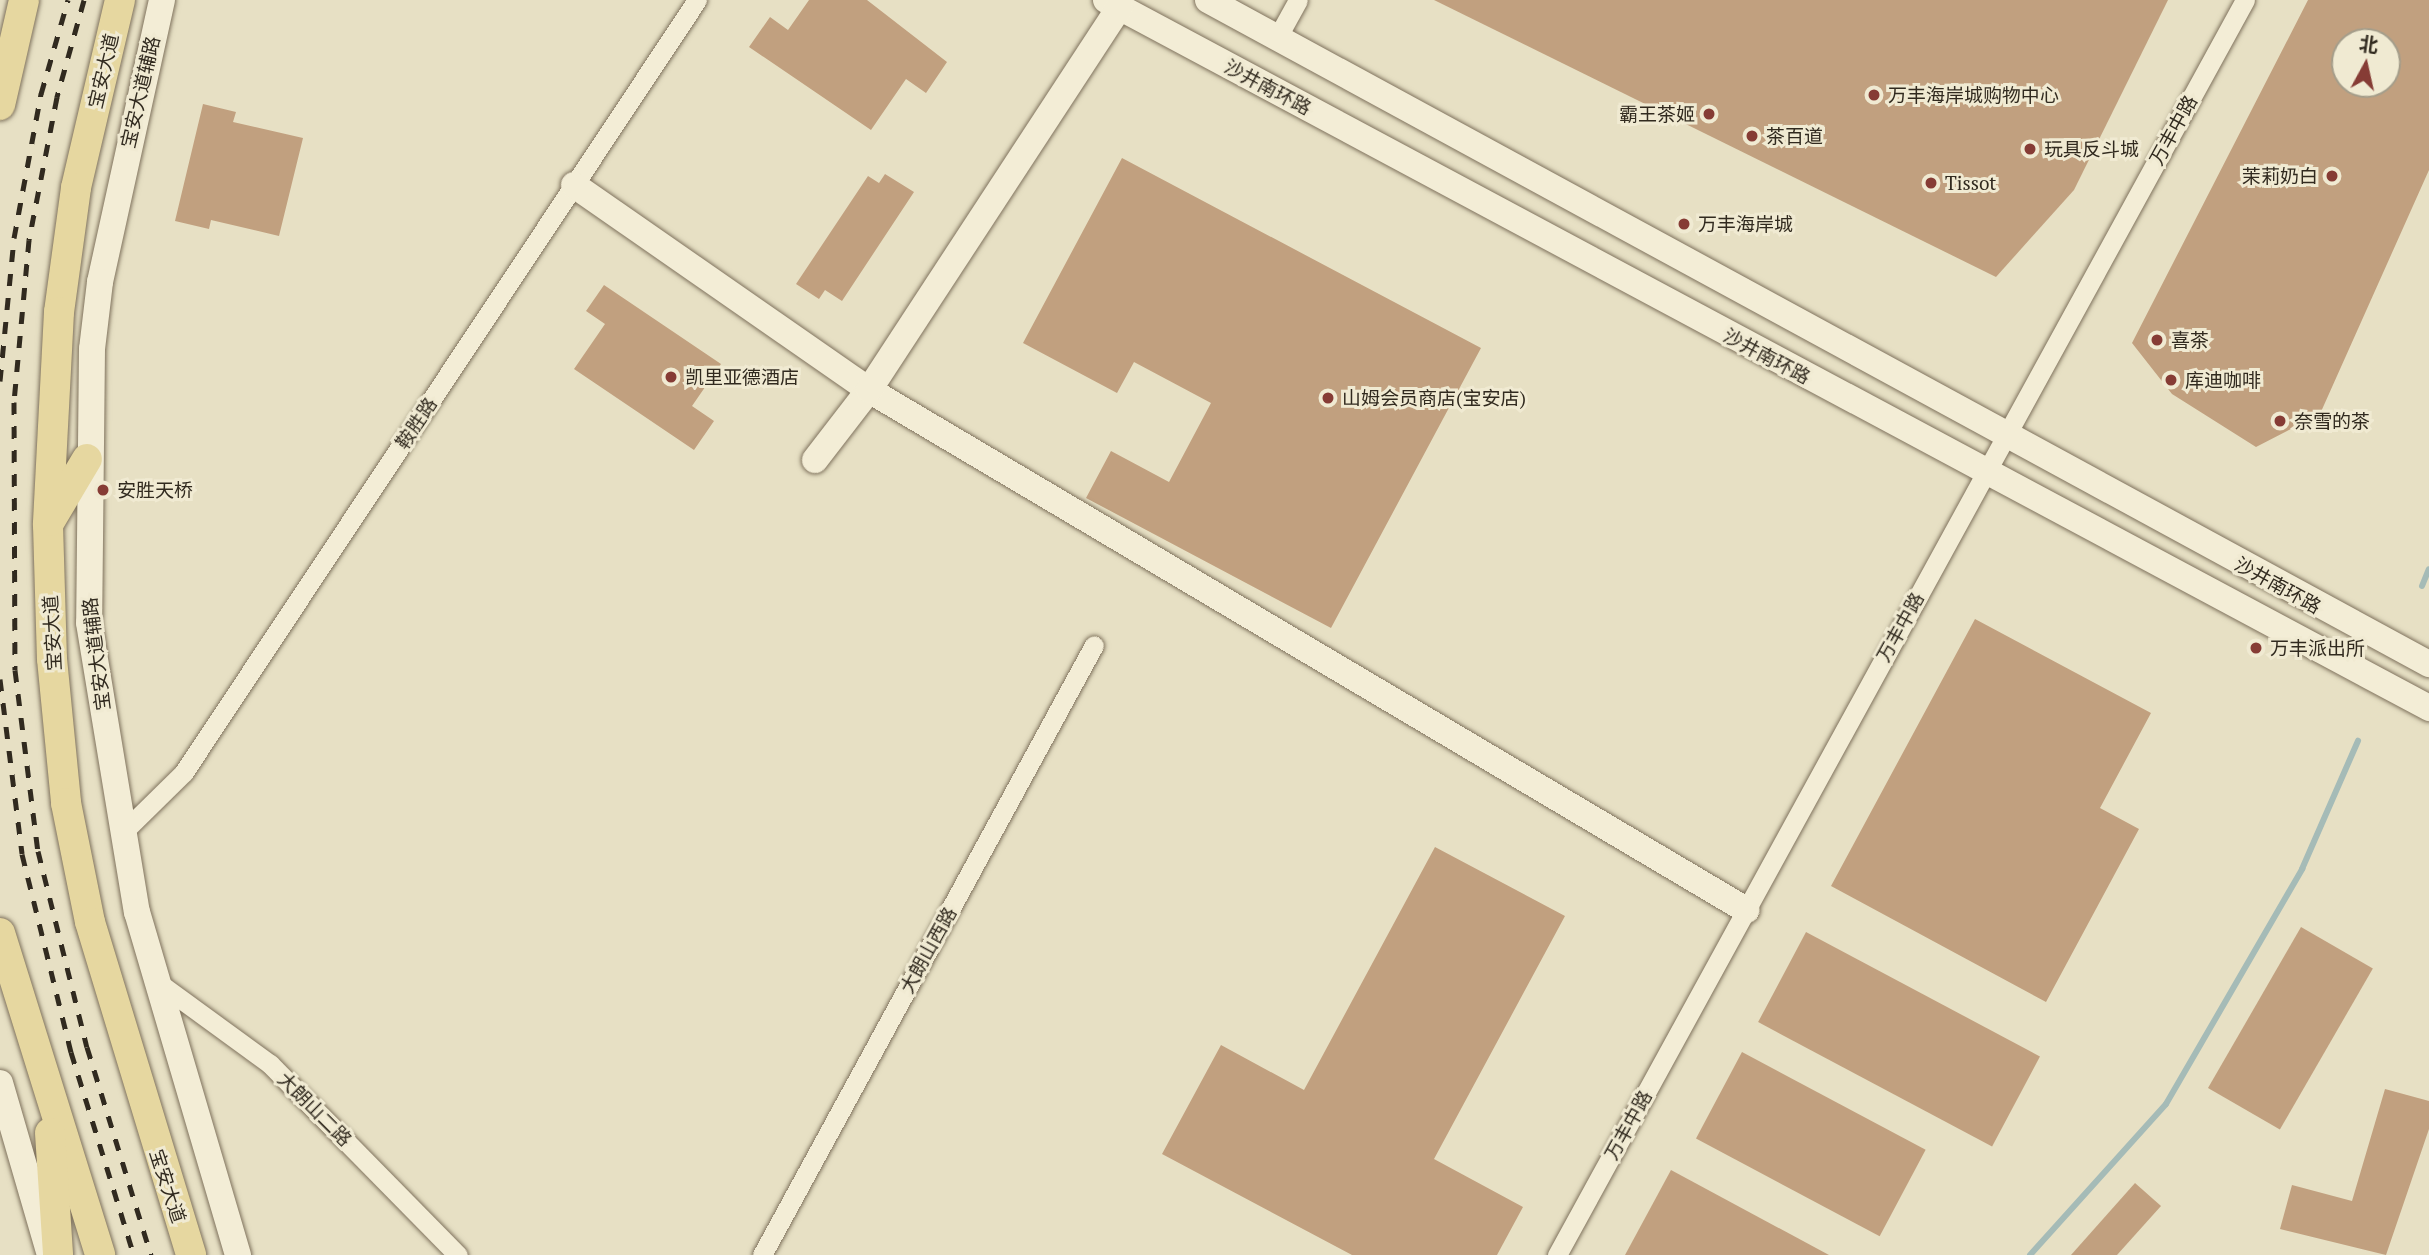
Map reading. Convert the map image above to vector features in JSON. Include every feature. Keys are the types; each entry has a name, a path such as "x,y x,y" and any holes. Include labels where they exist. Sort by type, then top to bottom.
{"main road":[{"path":"0,104 24,0"},
{"name":"宝安大道","path":"120,0 76,188 59,312 48,525 66,803 109,995 191,1255"},
{"name":"宝安大道辅路","path":"162,0 100,282 87,459 89,623 121,834 156,981 238,1255"},
{"name":"沙井南环路","path":"1208,0 2005,436 2429,664"},
{"path":"815,460 869,390 1113,4"},
{"name":"沙井南环路","path":"1113,4 1985,473 2429,708"},
{"path":"574,185 869,390 1746,910"},
{"path":"48,525 87,459"},
{"path":"0,933 100,1255"},
{"path":"46,1080 58,1255"},
{"path":"0,1083 50,1255"},
{"path":"180,1222 199,1255"}],"street":[{"name":"鞍胜路","path":"121,834 184,772 697,0"},
{"path":"1277,38 1298,0"},
{"name":"万丰中路","path":"1557,1255 2245,0"},
{"name":"大朗山西路","path":"761,1255 1094,645"},
{"name":"大朗山二路","path":"156,981 270,1064 458,1255"}],"building":[{"path":"809,0 867,0 947,62 926,93 906,79 871,130 749,47 770,17 788,30"},
{"name":"万丰海岸城购物中心","path":"1434,0 2168,0 2074,190 1996,277"},
{"path":"2308,0 2429,0 2429,170 2320,414 2256,447 2172,394 2132,343"},
{"path":"203,104 236,112 233,122 303,138 279,236 211,220 209,229 175,221"},
{"name":"山姆会员商店(宝安店)","path":"1122,158 1481,348 1331,628 1086,498 1111,451 1169,482 1211,403 1134,362 1117,393 1023,343"},
{"path":"885,174 914,192 842,301 825,290 819,299 796,284 868,176 879,183"},
{"path":"604,285 721,364 692,406 714,421 694,450 574,369 605,324 586,311"},
{"path":"1975,619 2151,713 2100,808 2139,829 2046,1002 1831,886"},
{"path":"1435,847 1565,916 1434,1159 1523,1207 1497,1255 1352,1255 1162,1154 1221,1045 1304,1090"},
{"path":"2301,927 2373,968 2280,1130 2208,1088"},
{"path":"1806,932 2040,1056 1992,1146 1758,1022"},
{"path":"1742,1052 1926,1150 1880,1236 1696,1139"},
{"path":"2385,1089 2429,1101 2429,1129 2386,1255 2280,1229 2292,1185 2352,1201"},
{"path":"1671,1170 1829,1255 1625,1255"},
{"path":"2135,1183 2161,1206 2117,1255 2071,1255"}],"waterway":[{"path":"2422,586 2429,569"},
{"path":"2030,1255 2166,1104 2302,869 2358,741"}],"railway":[{"path":"0,381 14,238 41,94 68,0"},
{"path":"84,0 57,97 29,240 14,402 15,670 38,851 87,1047 151,1255"},
{"path":"0,679 22,854 71,1052 134,1255"}],"place":[{"name":"万丰海岸城购物中心","path":"1874,95"},
{"name":"霸王茶姬","path":"1709,114"},
{"name":"茶百道","path":"1752,136"},
{"name":"玩具反斗城","path":"2030,149"},
{"name":"茉莉奶白","path":"2332,176"},
{"name":"Tissot","path":"1931,183"},
{"name":"万丰海岸城","path":"1684,224"},
{"name":"喜茶","path":"2157,340"},
{"name":"凯里亚德酒店","path":"671,377"},
{"name":"库迪咖啡","path":"2171,380"},
{"name":"山姆会员商店(宝安店)","path":"1328,398"},
{"name":"奈雪的茶","path":"2280,421"},
{"name":"安胜天桥","path":"103,490"},
{"name":"万丰派出所","path":"2256,648"}]}
